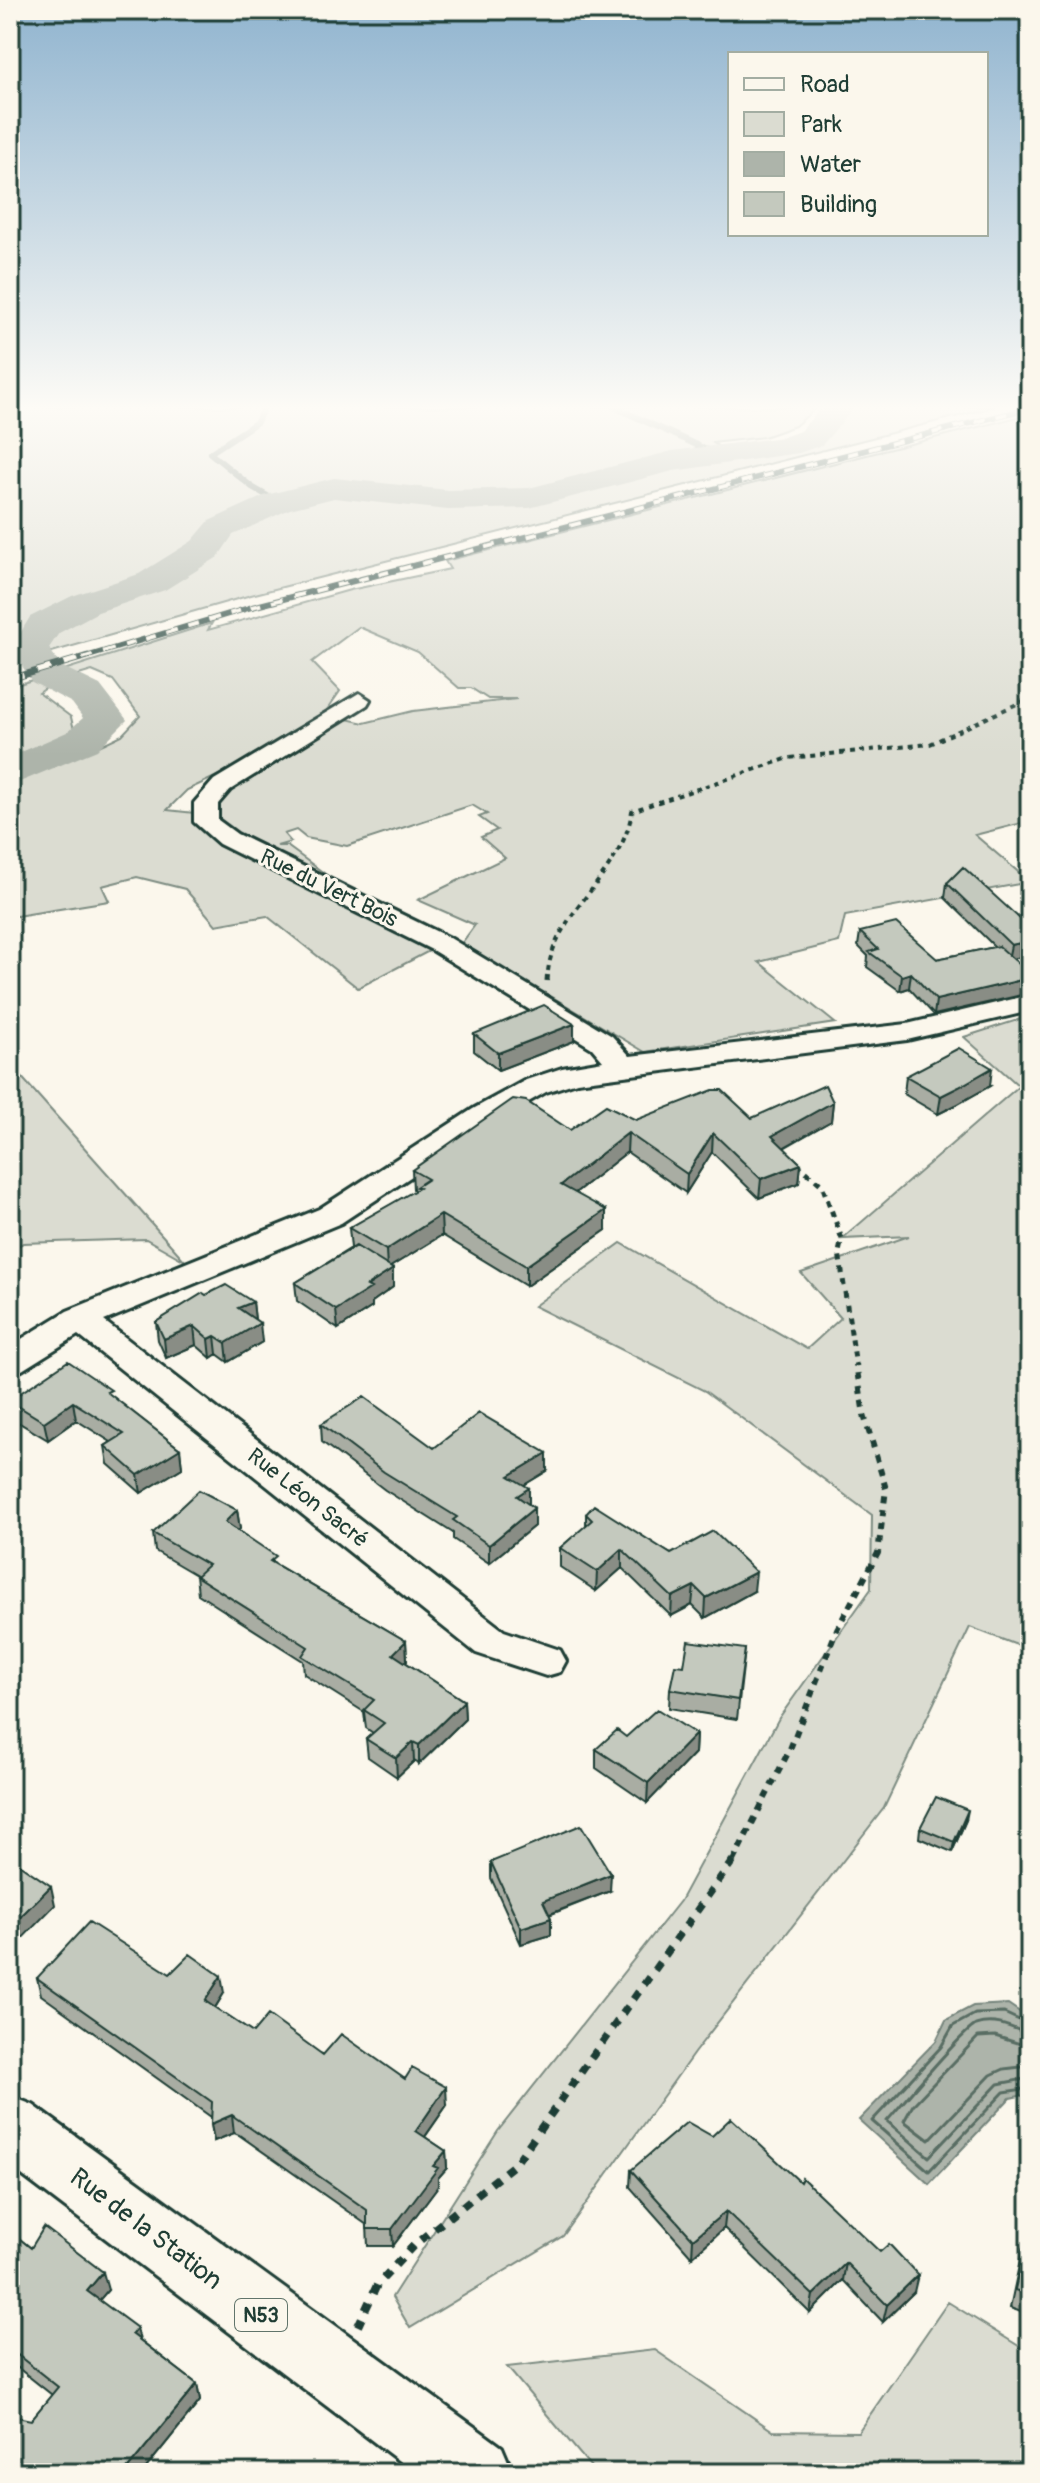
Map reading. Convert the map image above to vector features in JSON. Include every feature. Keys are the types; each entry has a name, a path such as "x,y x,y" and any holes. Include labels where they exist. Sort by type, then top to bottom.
{"main road":[{"name":"Rue de la Station","path":"10,2127 476,2473"}],"street":[{"name":"Rue du Vert Bois","path":"359,700 222,785 206,803 206,822 228,839 441,944 602,1042 623,1066"},
{"path":"10,1362 79,1319 330,1216 484,1115 536,1086 572,1074 623,1066 907,1032 1030,1003"},
{"name":"Rue Léon Sacré","path":"79,1319 490,1642 546,1661"}],"path":[{"path":"538,1001 547,994 547,963 580,906 623,846 632,811 789,758 930,744 1030,698"},
{"path":"337,2372 377,2285 414,2245 515,2164 737,1855 790,1749 837,1629 878,1553 886,1489 864,1415 839,1252 842,1239 822,1185 790,1158"}],"green space":[{"path":"10,523 536,523 251,595 10,664"},
{"path":"597,523 1030,523 1030,821 975,835 1030,882 845,916 839,942 759,962 835,1023 645,1052 547,994 532,991 456,951 475,925 418,900 505,858 481,837 497,830 479,817 487,814 472,805 347,846 306,838 296,830 284,834 291,842 277,846 287,846 328,876 312,874 215,824 203,832 435,948 358,988 267,916 216,925 185,889 137,877 102,886 109,901 10,917 10,687 212,623 208,630 350,590 450,569 445,561","holes":["359,627 418,652 459,688 471,688 488,699 517,699 413,711 364,723 342,718 195,800 194,813 167,810 187,790 247,762 322,717 340,691 312,662","92,671 113,680 140,716 122,735 97,747 76,739 71,717 39,693 55,682"]},
{"path":"1030,1016 1030,1650 970,1627 884,1808 694,2053 563,2236 410,2328 392,2297 498,2131 680,1901 779,1718 871,1589 872,1515 705,1391 534,1306 621,1243 807,1349 841,1318 801,1273 909,1236 842,1239 1019,1086 964,1037"},
{"path":"10,1064 185,1261 146,1239 23,1243 10,1250"},
{"path":"948,2302 1030,2353 1030,2473 596,2473 507,2367 655,2350 773,2431 858,2432"}],"water":[{"path":"1008,2004 1030,2019 1030,2094 1010,2098 929,2184 859,2120 936,2041 946,2020 973,2006"}],"building":[{"path":"963,867 1030,928 1030,941 1011,945 947,883"},
{"path":"896,923 937,959 999,946 1030,974 1030,978 936,1000 911,973 902,976 869,952 878,949 860,932"},
{"path":"544,1005 574,1024 498,1053 474,1034"},
{"path":"959,1048 992,1068 941,1096 906,1076"},
{"path":"825,1085 833,1102 772,1136 801,1164 761,1179 713,1133 687,1174 628,1133 561,1185 606,1210 526,1266 441,1215 386,1250 349,1228 419,1188 416,1187 428,1179 412,1170 513,1099 526,1101 570,1130 606,1105 636,1120 713,1090 722,1090 752,1118"},
{"path":"356,1246 393,1269 367,1286 371,1288 336,1310 295,1283"},
{"path":"226,1285 253,1302 238,1308 260,1323 226,1343 215,1336 209,1339 194,1326 164,1339 156,1322 203,1293 206,1295"},
{"path":"68,1361 111,1390 107,1392 180,1449 138,1475 105,1446 124,1434 73,1402 44,1422 10,1401"},
{"path":"364,1397 434,1448 479,1413 547,1453 509,1476 529,1488 517,1496 534,1508 489,1545 453,1520 457,1517 384,1472 321,1424"},
{"path":"199,1490 237,1510 225,1522 276,1556 270,1561 406,1641 393,1654 464,1701 419,1745 413,1742 396,1758 366,1739 384,1723 364,1710 374,1700 302,1656 308,1647 196,1576 208,1565 153,1533"},
{"path":"594,1505 671,1554 713,1531 756,1572 706,1598 694,1586 672,1597 622,1549 597,1572 560,1548 592,1520 586,1514"},
{"path":"688,1641 745,1649 738,1700 670,1689 675,1665 684,1666"},
{"path":"657,1709 696,1734 648,1783 596,1749 617,1730 626,1737"},
{"path":"936,1797 968,1810 954,1842 920,1828"},
{"path":"581,1825 611,1874 543,1901 551,1918 521,1928 491,1862"},
{"path":"10,1858 51,1886 10,1927"},
{"path":"89,1922 170,1974 190,1954 221,1976 205,2001 253,2033 268,2015 323,2055 341,2034 405,2079 412,2068 446,2087 416,2131 446,2151 433,2166 438,2168 392,2229 367,2229 367,2210 232,2115 211,2124 212,2102 37,1978"},
{"path":"731,2118 800,2182 802,2178 880,2252 889,2244 918,2275 887,2305 846,2263 813,2295 726,2211 693,2239 631,2170 687,2122 712,2136"},
{"path":"44,2227 103,2272 87,2291 137,2328 132,2334 197,2384 124,2473 64,2473 57,2467 52,2473 10,2473 12,2416 31,2420 58,2387 10,2349 10,2231 31,2248"},
{"path":"1027,2233 1030,2234 1030,2295 1015,2290"}],"waterway":[{"path":"10,773 82,741 106,720 86,694 46,674 30,648 44,625 85,604 127,593 152,582 205,549 221,528 232,523"}],"railway":[{"path":"82,658 252,607 581,523"},
{"path":"10,679 88,656"}]}
